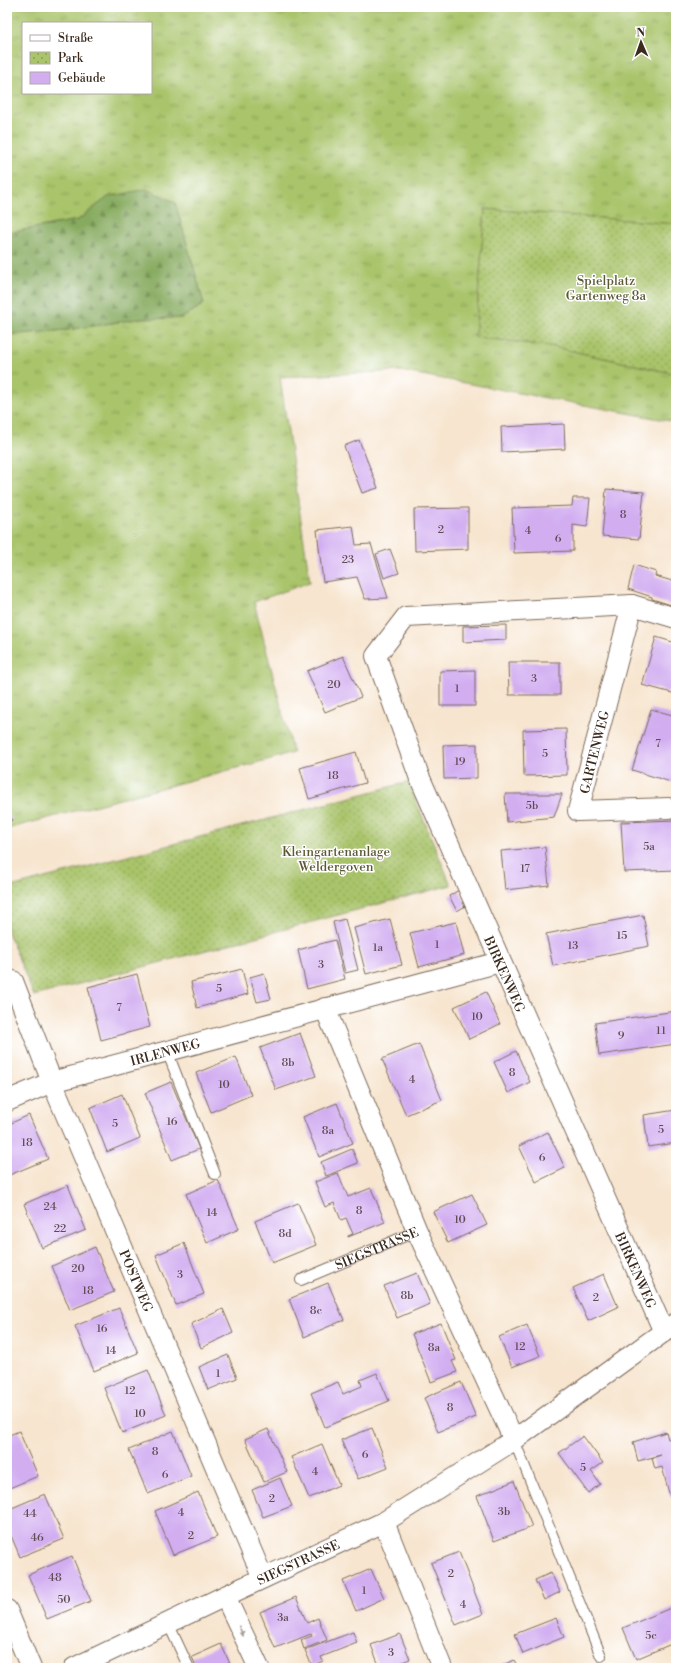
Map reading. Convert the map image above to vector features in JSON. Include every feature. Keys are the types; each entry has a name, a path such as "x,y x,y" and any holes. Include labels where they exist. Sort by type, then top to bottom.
{"street":[{"name":"BIRKENWEG","path":"632,605 406,617 376,656 419,776 500,962 670,1328"},
{"path":"632,605 676,618"},
{"name":"GARTENWEG","path":"632,605 578,811 669,808"},
{"name":"IRLENWEG","path":"7,1101 52,1082 500,962"},
{"name":"POSTWEG","path":"13,981 52,1082 263,1578"},
{"path":"325,1008 417,1231"},
{"name":"SIEGSTRASSE","path":"417,1231 514,1440"},
{"name":"SIEGSTRASSE","path":"74,1668 384,1522 514,1440 670,1328"},
{"path":"384,1522 442,1668"},
{"path":"225,1596 259,1668"},
{"path":"7,1610 31,1668"}],"lane":[{"path":"167,1051 215,1174"},
{"name":"SIEGSTRASSE","path":"301,1280 417,1231"},
{"path":"514,1440 601,1656"},
{"path":"168,1623 189,1668"}],"green space":[{"path":"7,7 676,7 676,224 485,209 475,337 550,346 676,374 676,422 400,371 280,377 310,582 254,602 293,753 7,829 7,335 67,330 137,319 182,318 204,304 175,202 108,197 78,220 7,233"},
{"path":"146,189 175,202 204,304 182,318 137,319 67,330 7,335 7,233 78,220 108,197"},
{"name":"Spielplatz Gartenweg 8a","path":"485,209 676,224 676,374 550,346 475,337"},
{"name":"Kleingartenanlage Weldergoven","path":"408,782 451,885 34,996 7,930 7,888"}],"building":[{"path":"564,424 565,449 502,452 501,427"},
{"path":"359,440 378,488 362,493 344,446"},
{"path":"606,489 644,492 639,539 602,536"},
{"path":"573,498 590,498 587,527 573,525 573,551 514,553 512,508 572,506"},
{"path":"468,508 468,549 415,551 414,509"},
{"path":"353,526 356,545 371,544 388,598 365,599 357,577 323,582 317,530"},
{"path":"390,549 399,573 384,578 376,554"},
{"path":"634,565 656,572 655,576 676,582 671,605 628,589"},
{"path":"506,625 506,640 463,642 463,626"},
{"path":"656,637 676,643 676,694 642,685"},
{"path":"343,656 361,697 325,712 307,671"},
{"path":"508,662 560,662 560,695 509,695"},
{"path":"475,670 475,706 440,706 440,671"},
{"path":"651,709 676,716 676,776 674,783 632,770"},
{"path":"566,729 567,775 524,776 523,730"},
{"path":"477,744 477,778 444,779 443,745"},
{"path":"356,752 365,783 309,799 300,768"},
{"path":"505,794 562,794 554,817 507,822"},
{"path":"9,814 12,820 7,823 7,815"},
{"path":"676,820 676,870 624,872 621,822"},
{"path":"545,847 549,885 505,890 501,851"},
{"path":"459,890 467,905 457,911 449,896"},
{"path":"643,915 649,946 553,966 546,934"},
{"path":"345,919 358,970 345,973 333,922"},
{"path":"390,919 402,965 366,974 354,928"},
{"path":"456,922 464,955 419,967 410,933"},
{"path":"335,940 345,979 307,989 298,950"},
{"path":"242,969 248,994 197,1008 191,982"},
{"path":"264,973 271,999 257,1002 250,977"},
{"path":"137,974 150,1027 101,1040 88,987"},
{"path":"486,992 500,1024 469,1039 454,1007"},
{"path":"676,1011 676,1044 599,1055 595,1023"},
{"path":"300,1033 316,1076 276,1090 260,1048"},
{"path":"419,1044 442,1100 406,1115 382,1059"},
{"path":"516,1051 530,1082 508,1093 494,1062"},
{"path":"236,1057 251,1095 211,1112 196,1073"},
{"path":"7,1060 12,1071 7,1073"},
{"path":"171,1082 199,1149 172,1160 145,1093"},
{"path":"122,1094 140,1138 107,1152 90,1108"},
{"path":"337,1103 353,1143 319,1157 303,1117"},
{"path":"676,1110 676,1143 648,1147 644,1115"},
{"path":"29,1115 48,1159 7,1176 7,1125"},
{"path":"548,1132 565,1168 536,1182 519,1146"},
{"path":"352,1149 358,1163 326,1176 321,1162"},
{"path":"338,1173 348,1197 371,1188 385,1222 348,1237 353,1234 346,1218 341,1220 334,1203 325,1207 315,1182"},
{"path":"218,1180 239,1229 207,1243 186,1194"},
{"path":"68,1185 86,1230 42,1248 24,1204"},
{"path":"472,1194 487,1225 448,1243 433,1212"},
{"path":"298,1203 316,1245 272,1263 255,1221"},
{"path":"184,1243 204,1294 176,1305 156,1255"},
{"path":"95,1247 114,1292 70,1310 52,1266"},
{"path":"417,1273 430,1304 397,1318 384,1286"},
{"path":"604,1274 618,1307 588,1321 573,1288"},
{"path":"328,1283 344,1320 304,1337 289,1299"},
{"path":"119,1308 138,1353 94,1371 75,1326"},
{"path":"223,1309 233,1333 201,1348 191,1324"},
{"path":"441,1323 456,1360 452,1361 457,1372 431,1382 412,1334"},
{"path":"527,1325 540,1356 512,1367 499,1337"},
{"path":"228,1355 237,1378 208,1390 199,1367"},
{"path":"148,1370 166,1415 122,1433 104,1388"},
{"path":"377,1373 389,1401 325,1427 311,1393 338,1382 343,1394 362,1386 360,1380"},
{"path":"461,1382 476,1417 438,1432 424,1398"},
{"path":"372,1428 388,1467 358,1479 341,1440"},
{"path":"268,1429 287,1472 264,1482 245,1439"},
{"path":"19,1431 38,1476 7,1489 7,1436"},
{"path":"173,1431 191,1476 148,1494 129,1450"},
{"path":"666,1432 668,1439 676,1437 676,1452 672,1453 676,1467 676,1496 670,1497 662,1467 655,1469 652,1458 661,1455 638,1461 633,1442"},
{"path":"583,1436 603,1463 591,1471 600,1484 588,1493 559,1453"},
{"path":"322,1444 339,1485 309,1498 291,1457"},
{"path":"280,1478 292,1506 263,1517 252,1490"},
{"path":"514,1481 532,1527 494,1541 477,1496"},
{"path":"198,1492 217,1537 173,1555 155,1511"},
{"path":"45,1494 64,1539 20,1557 7,1526 7,1510"},
{"path":"459,1552 483,1614 456,1625 431,1563"},
{"path":"72,1556 91,1601 47,1619 28,1575"},
{"path":"371,1569 384,1598 356,1611 343,1581"},
{"path":"551,1573 560,1592 544,1600 535,1580"},
{"path":"296,1597 307,1623 318,1618 327,1640 304,1649 301,1640 312,1636 311,1634 275,1648 260,1612"},
{"path":"673,1607 676,1614 676,1642 636,1659 623,1628"},
{"path":"556,1618 564,1637 523,1654 515,1634"},
{"path":"353,1632 357,1643 321,1657 323,1661 312,1666 305,1650"},
{"path":"400,1634 410,1659 387,1668 380,1668 371,1645"},
{"path":"221,1644 232,1668 197,1668 192,1657"},
{"path":"514,1660 518,1668 496,1668"}]}
